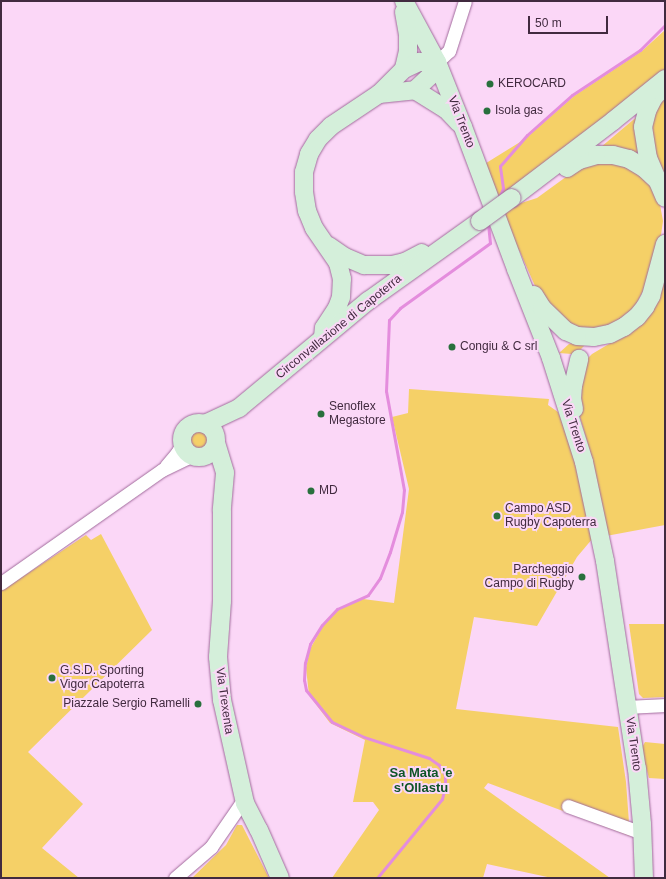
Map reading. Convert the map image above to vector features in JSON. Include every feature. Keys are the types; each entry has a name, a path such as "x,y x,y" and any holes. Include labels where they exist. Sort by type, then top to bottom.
{"street":[{"name":"Via Trento","path":"403,1 437,62 463,127 551,358 579,443 605,562 637,769 647,878"},
{"path":"403,1 408,35 408,51 404,69"},
{"path":"379,94 415,90 431,75 437,62 449,51 465,1"},
{"path":"323,337 324,328 337,308 341,297 342,278 338,263 314,228 306,205 304,192 304,172 309,154 318,139 331,126 379,94 404,69 418,62 437,62"},
{"path":"529,187 665,79"},
{"path":"665,85 654,97 647,111 643,127 648,158 665,198"},
{"path":"415,90 446,109 463,127"},
{"path":"529,187 545,183 579,160 598,155 613,155 628,159 644,168 658,181"},
{"name":"Circonvallazione di Capoterra","path":"212,435 239,408 368,301 529,187"},
{"path":"325,244 345,257 364,265 376,266 405,262 431,248 442,248"},
{"path":"516,269 530,286 542,308 554,322 566,331 577,336 594,337 610,334 624,328 637,317 645,307 651,296 665,244"},
{"path":"577,336 564,342 556,349 551,358 561,360 579,359 610,334"},
{"path":"579,359 572,399 581,432 579,443"},
{"path":"197,423 212,435 225,470 223,494 221,480 218,474 192,451 184,432 197,423"},
{"path":"1,583 162,470 177,453 192,451 210,452 212,435"},
{"name":"Via Trexenta","path":"223,494 222,600 218,657 222,700 229,737 245,803 275,864 280,878"},
{"path":"627,707 665,705"},
{"path":"175,878 211,847 240,805 245,803"},
{"path":"568,806 642,832"}],"shaded area":[{"path":"665,30 665,71 515,205 537,198 581,166 595,160 627,162 654,186 659,199 663,221 661,235 643,291 634,308 610,327 579,332 539,295 520,252 511,239 483,165 525,139 574,96 642,51"},
{"path":"665,94 665,181 653,158 652,113"},
{"path":"639,115 640,155 625,149 601,147"},
{"path":"665,265 665,525 606,536 592,458 577,407 586,360 592,354 614,341"},
{"path":"578,342 586,344 580,350 572,354 559,353 569,344"},
{"path":"409,389 549,399 548,405 558,412 575,455 593,538 577,557 537,626 474,617 456,709 618,727 626,782 630,836 488,783 484,788 610,878 552,878 487,864 483,878 332,878 379,810 373,802 353,802 365,740 330,723 309,695 306,668 310,649 327,619 340,608 363,599 394,603 409,489 392,417 408,413"},
{"path":"200,430 207,433 210,440 207,447 200,450 193,447 190,440 193,433"},
{"name":"G.S.D. Sporting Vigor Capoterra","path":"101,534 152,630 28,752 83,804 42,848 79,878 1,878 1,591 86,535 91,540"},
{"path":"629,624 665,624 665,697 643,698 639,694"},
{"path":"645,742 665,744 665,779 649,778 641,749"},
{"path":"237,825 242,825 269,878 192,878 226,845"}],"waterway":[{"path":"499,198 503,188 500,166 527,135 572,95 640,50 665,25"},
{"path":"377,878 442,799 445,786 445,775 439,765 429,758 364,737 332,722 306,690 304,680 305,663 310,644 322,625 337,609 368,595 380,578 390,552 402,512 404,490 386,391 389,320 400,308 490,243 488,224"}],"place":[{"name":"KEROCARD","path":"490,84"},
{"name":"Isola gas","path":"487,111"},
{"name":"Congiu & C srl","path":"452,347"},
{"name":"Senoflex Megastore","path":"321,414"},
{"name":"MD","path":"311,491"},
{"name":"Campo ASD Rugby Capoterra","path":"497,516"},
{"name":"Parcheggio Campo di Rugby","path":"582,577"},
{"name":"G.S.D. Sporting Vigor Capoterra","path":"52,678"},
{"name":"Piazzale Sergio Ramelli","path":"198,704"}],"district":[{"name":"Sa Mata 'e s'Ollastu","path":"421,782"}]}
